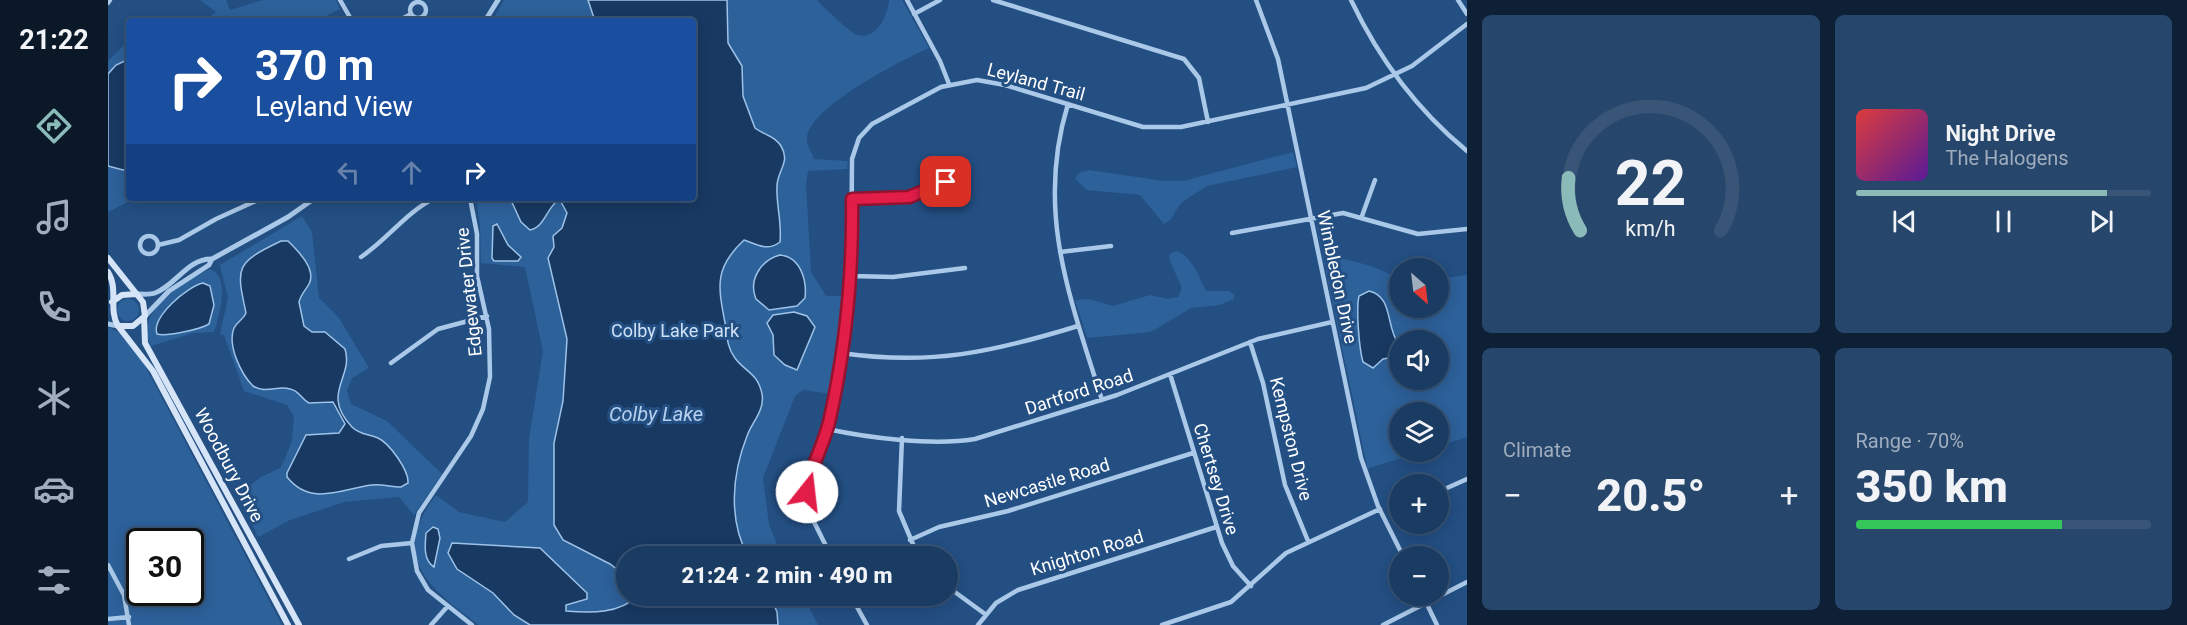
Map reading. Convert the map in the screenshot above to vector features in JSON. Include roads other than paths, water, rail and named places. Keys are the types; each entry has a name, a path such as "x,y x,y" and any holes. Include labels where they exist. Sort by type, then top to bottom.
{"main road":[{"path":"108,258 144,304 145,316 133,326 118,326 111,314 113,282 108,272"},
{"path":"110,303 122,295 136,294"},
{"name":"Woodbury Drive","path":"145,316 145,343 298,625"},
{"name":"Woodbury Drive","path":"118,326 152,369 288,625"}],"street":[{"path":"340,0 350,18"},
{"path":"487,18 498,0"},
{"path":"907,0 940,61 949,84"},
{"path":"914,14 940,0"},
{"path":"993,0 1184,59 1199,78 1208,122"},
{"name":"Wimbledon Drive","path":"1256,0 1276,48 1361,458 1380,509 1398,546"},
{"path":"1351,0 1394,76 1431,118 1467,151"},
{"path":"1458,0 1467,14"},
{"path":"404,18 411,14"},
{"name":"Leyland Trail","path":"826,546 810,514 807,494 828,429 841,353 852,276 852,159 857,142 866,129 880,118 949,84 969,80 992,82 1150,128 1174,128 1351,93 1394,76 1467,24"},
{"path":"1068,104 1057,141 1053,170 1060,252 1067,289 1102,400"},
{"path":"852,199 912,196 934,189 956,176"},
{"path":"1362,216 1376,180"},
{"path":"158,244 179,240 223,215 255,201"},
{"path":"136,294 157,292 188,268 205,259 212,259 288,217 311,201"},
{"path":"361,257 382,242 412,212 430,201"},
{"name":"Edgewater Drive","path":"471,201 477,234 477,276 487,316 491,361 483,409 464,450 419,513 412,543 414,563 421,580 436,598 472,625"},
{"path":"1232,233 1310,217 1343,213 1362,216 1398,231 1418,234 1467,229"},
{"path":"1060,252 1111,246"},
{"path":"145,316 169,291 209,265 212,259"},
{"path":"852,276 893,277 965,268"},
{"path":"392,363 438,329 487,316"},
{"name":"Dartford Road","path":"828,429 861,436 951,441 975,439 1102,400 1250,342 1332,322"},
{"path":"108,324 118,326"},
{"path":"841,353 889,359 947,357 1015,345 1078,326"},
{"name":"Kempston Drive","path":"1250,342 1262,379 1285,484 1308,541"},
{"name":"Chertsey Drive","path":"1170,374 1216,527 1231,562 1251,586"},
{"path":"902,438 899,511 913,546"},
{"name":"Newcastle Road","path":"910,540 939,527 1008,511 1193,453"},
{"path":"1449,487 1467,479"},
{"path":"1162,625 1225,605 1251,586 1280,558 1308,541 1380,509"},
{"name":"Knighton Road","path":"978,625 985,614 999,601 1018,590 1216,527"},
{"path":"349,559 381,546 412,543"},
{"path":"108,565 124,595 129,625"},
{"path":"1449,591 1467,582"},
{"path":"958,594 985,614"},
{"path":"857,606 867,625"},
{"path":"1383,625 1420,606"},
{"path":"1428,606 1437,625"},
{"path":"431,625 447,607"},
{"path":"108,619 129,617"}],"water":[{"name":"Colby Lake","path":"588,0 727,0 728,43 742,66 743,96 755,128 776,140 784,152 784,162 777,186 780,242 766,247 744,240 727,260 721,278 721,298 730,350 757,381 762,394 762,405 749,431 735,481 737,527 744,546 616,546 616,569 563,540 554,525 554,443 563,401 567,339 548,258 554,247 553,236 562,228 567,213 561,202 556,202 541,223 530,230 521,222 511,201 696,201 696,18 594,18"},
{"path":"126,60 126,169 123,170 108,166 108,74 116,65"},
{"path":"497,224 508,245 521,257 518,261 494,261 492,258 493,226"},
{"path":"281,241 288,241 296,249 305,260 310,272 309,284 299,302 304,326 312,332 325,332 345,349 347,359 338,395 343,415 355,430 378,438 393,451 402,464 407,478 408,483 401,487 372,485 316,494 296,486 287,477 306,435 339,433 345,424 333,402 309,403 293,390 263,389 253,386 236,359 232,335 235,326 246,313 241,285 242,268 255,255"},
{"path":"780,255 793,260 798,265 804,277 805,298 797,306 769,310 756,299 755,278 767,261"},
{"path":"203,283 210,286 214,305 209,324 183,332 157,334 160,319 172,303 196,285"},
{"path":"1369,291 1382,299 1386,305 1392,330 1389,330 1389,358 1383,359 1373,368 1363,362 1360,348 1359,296"},
{"path":"794,312 807,316 815,327 797,370 785,365 774,355 773,335 767,323 773,315"},
{"path":"433,527 438,529 440,538 434,567 426,556 425,547 426,533"},
{"path":"452,543 540,548 587,593 587,599 566,605 566,611 595,612 622,606 774,606 778,625 530,625 514,615 493,593 457,569 448,553"}],"park label":[{"name":"Colby Lake Park","path":"675,331"}]}
